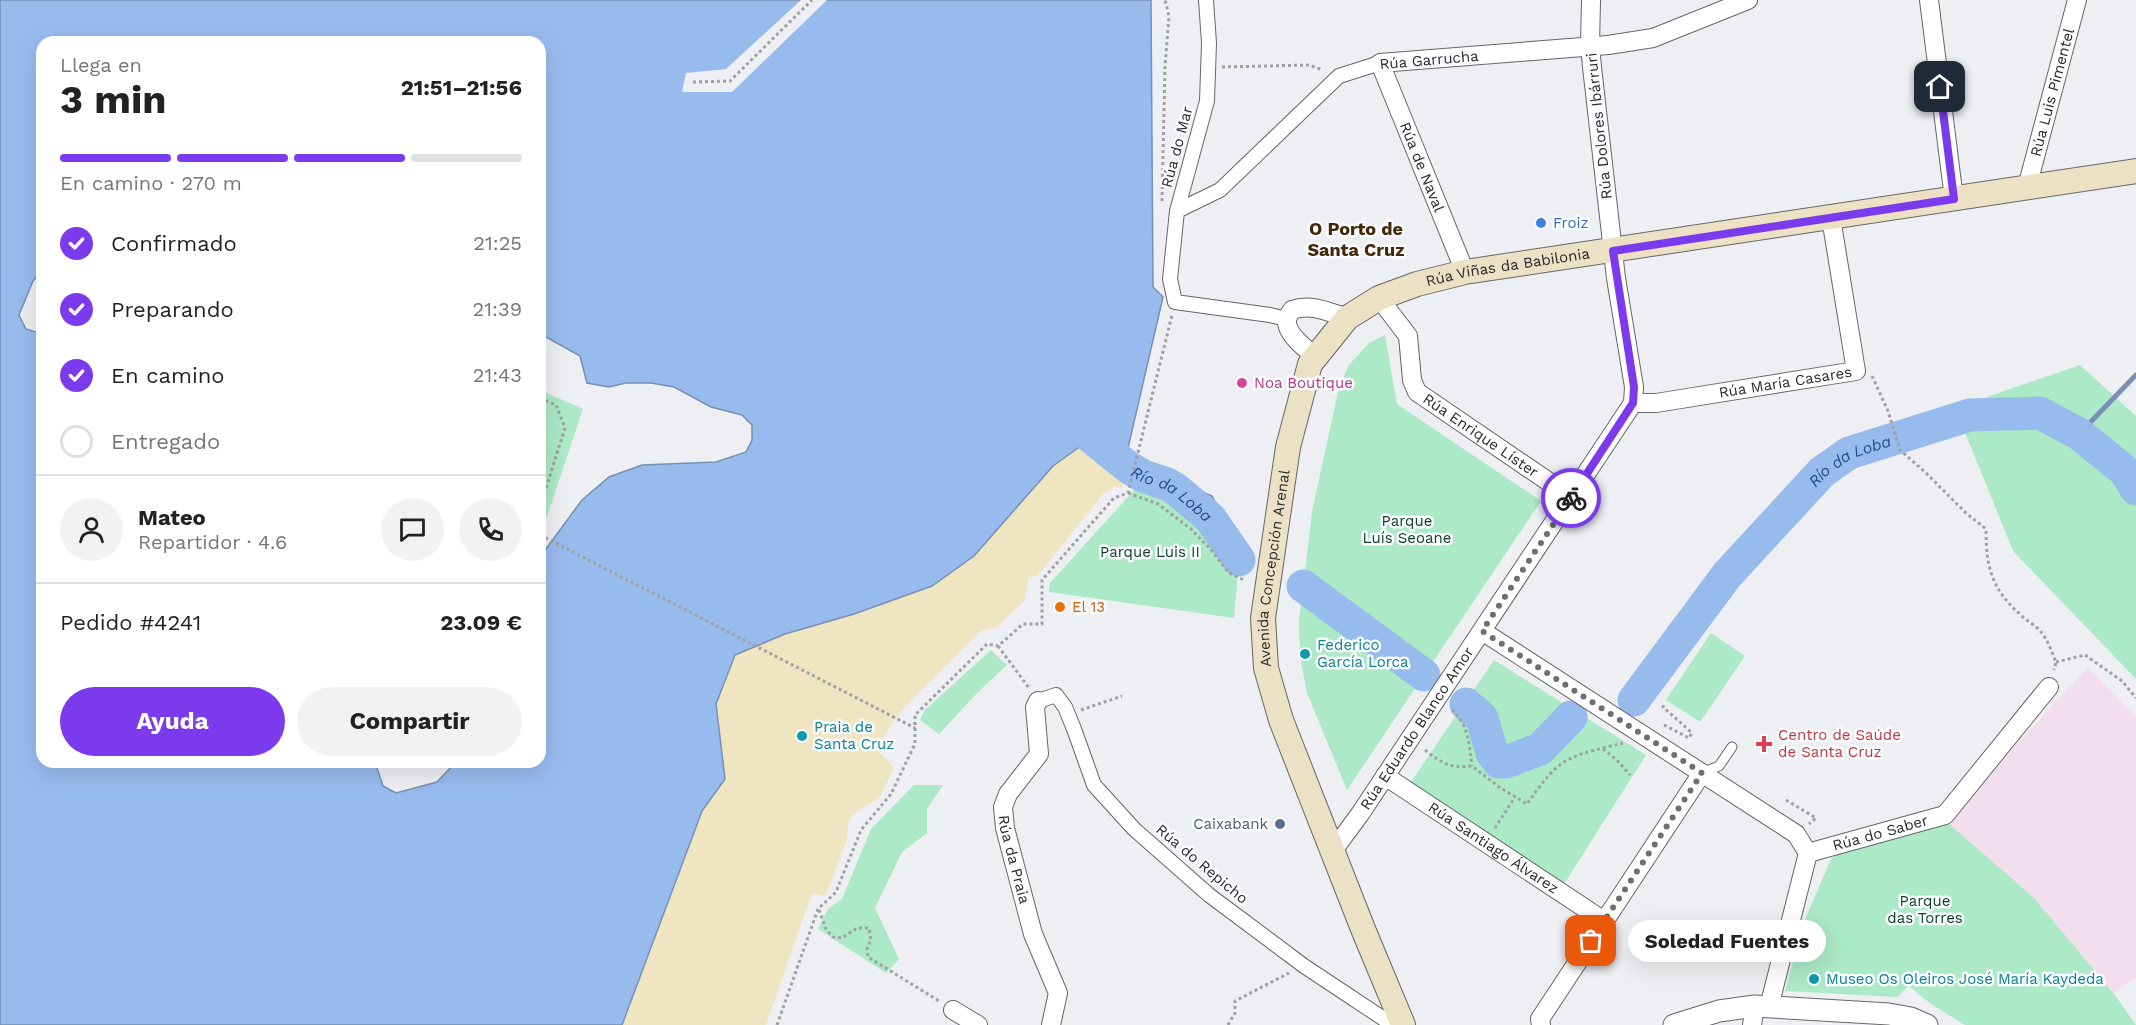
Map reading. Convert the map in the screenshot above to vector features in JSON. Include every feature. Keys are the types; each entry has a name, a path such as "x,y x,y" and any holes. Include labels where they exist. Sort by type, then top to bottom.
{"main road":[{"name":"Rúa Viñas da Babilonia","path":"1347,318 1379,298 1417,284 1465,272 2136,171"},
{"name":"Avenida Concepción Arenal","path":"1347,318 1310,364 1288,447 1263,618 1266,668 1281,720 1403,1025"}],"street":[{"name":"Rúa do Mar","path":"1175,302 1170,279 1177,211 1207,101 1209,43 1206,0"},
{"name":"Rúa Dolores Ibárruri","path":"1591,0 1590,46 1613,251"},
{"name":"Rúa Garrucha","path":"1177,211 1220,190 1339,76 1380,63 1590,46 1653,38 1748,0"},
{"path":"1929,0 1954,199"},
{"name":"Rúa Luis Pimentel","path":"2027,187 2077,0"},
{"name":"Rúa de Naval","path":"1380,63 1465,272"},
{"name":"Rúa María Casares","path":"1633,403 1656,403 1856,371 1831,218"},
{"path":"1613,251 1634,387 1633,403"},
{"name":"Rúa Enrique Líster","path":"1379,298 1408,336 1412,380 1417,392 1571,498"},
{"path":"1175,302 1287,319"},
{"path":"1316,356 1302,346 1288,326 1287,319 1292,310 1304,306 1320,308 1347,318"},
{"name":"Rúa Eduardo Blanco Amor","path":"1332,852 1633,403"},
{"path":"1482,631 1796,834 1808,853 1759,1013"},
{"name":"Rúa do Saber","path":"1808,853 1945,815 2049,687"},
{"name":"Rúa do Repicho","path":"1038,701 1056,695 1068,714 1094,785 1134,829 1209,895 1304,966 1393,1025"},
{"name":"Rúa da Praia","path":"1038,701 1035,707 1039,753 1008,794 1003,807 1005,828 1033,934 1058,993 1051,1025"},
{"path":"1541,1025 1540,1020 1702,773"},
{"name":"Rúa Santiago Álvarez","path":"1385,776 1604,921"},
{"path":"953,1010 978,1025"},
{"path":"1674,1025 1719,1011 1889,1014 1911,1018 1927,1025"}],"lane":[{"path":"1702,773 1719,766 1732,747"}],"path":[{"path":"693,82 730,81 812,0"},
{"path":"1162,210 1169,16 1165,0"},
{"path":"1208,69 1309,65 1339,76"},
{"path":"1128,493 1175,302"},
{"path":"1856,371 1871,373 1888,411 1900,450 1986,529 1990,576 2001,594 2021,616 2042,633 2056,662 2049,687"},
{"path":"546,401 556,405 565,428 546,488"},
{"path":"998,646 1023,624 1042,624 1042,580 1113,498 1128,493 1158,504 1212,550 1229,573 1244,580"},
{"path":"546,538 915,728"},
{"path":"777,1025 818,909 836,892 861,830 891,794 915,744 915,715 987,644 998,646 1038,701"},
{"path":"2056,662 2085,655 2122,681 2136,698"},
{"path":"1068,714 1122,696"},
{"path":"1655,721 1689,738 1692,733 1663,707 1665,703"},
{"path":"1452,710 1461,718 1465,726 1472,766"},
{"path":"1425,750 1439,761 1455,768 1472,766 1527,804 1553,770 1565,762 1632,741"},
{"path":"1603,749 1630,775"},
{"path":"1499,822 1515,797"},
{"path":"818,909 826,929 833,937 842,938 857,928 869,928 872,940 867,949 868,957 953,1010"},
{"path":"1228,1025 1235,1012 1235,1001 1304,966"}],"shaded area":[{"path":"2088,667 2136,717 2136,976 2114,994 2035,899 1946,821"}],"green space":[{"name":"Parque Luís Seoane","path":"1385,335 1397,404 1541,501 1347,790 1307,693 1300,656 1299,620 1312,512 1338,392 1348,366 1369,343"},
{"path":"2080,365 2136,416 2136,679 2013,551 1955,408"},
{"path":"546,393 583,409 546,519"},
{"name":"Parque Luis II","path":"1137,487 1162,488 1229,554 1239,560 1234,618 1049,592 1050,583"},
{"path":"1711,633 1745,656 1700,722 1666,700"},
{"path":"991,650 1007,665 939,734 920,720 924,711"},
{"path":"1494,660 1646,755 1564,884 1411,782"},
{"path":"914,785 943,785 927,809 927,833 902,852 875,908 899,959 886,973 818,929 828,909 842,899 871,829"},
{"name":"Parque das Torres","path":"1946,821 2035,899 2114,994 2136,1025 1965,1025 1931,1004 1909,986 1897,997 1785,991 1804,922 1831,859 1845,847"}],"sand":[{"name":"Praia de Santa Cruz","path":"1090,440 1127,470 1122,488 1114,487 1104,493 1038,575 1028,578 1025,600 997,627 981,631 911,700 892,723 877,750 894,768 880,797 852,815 848,823 847,839 826,896 812,893 766,1025 622,1025 702,811 725,779 716,704 735,655 785,634 854,614 974,556 1053,466"}],"water":[{"path":"0,0 1151,0 1153,287 1163,297 1125,461 1092,438 1053,466 974,556 932,586 854,614 785,634 735,655 716,704 725,779 702,811 622,1025 0,1025"},
{"path":"1171,478 1212,496 1240,547 1239,560 1229,554 1162,488"}],"pier":[{"path":"801,0 827,0 732,92 682,92 686,73 726,69"}],"waterway":[{"path":"2079,434 2136,375"},
{"name":"Río da Loba","path":"1634,700 1727,575 1822,472 1849,453 1970,415 2040,413 2079,434 2125,471 2136,489"},
{"name":"Río da Loba","path":"1092,438 1128,467 1177,490 1210,518 1239,560"},
{"name":"Río da Loba","path":"1303,586 1424,675"},
{"name":"Río da Loba","path":"1466,704 1482,718 1492,753 1499,762 1506,762 1540,749 1571,717"}],"way so far":[{"path":"1571,498 1482,631 1702,773 1591,941"}],"place":[{"name":"Froiz","path":"1541,223"},
{"name":"Noa Boutique","path":"1242,383"},
{"name":"El 13","path":"1060,607"},
{"name":"Federico García Lorca","path":"1305,654"},
{"name":"Praia de Santa Cruz","path":"802,736"},
{"name":"Centro de Saúde de Santa Cruz","path":"1764,744"},
{"name":"Caixabank","path":"1280,824"},
{"name":"Soledad Fuentes","path":"1591,941"},
{"name":"Museo Os Oleiros José María Kaydeda","path":"1814,979"}],"district":[{"name":"O Porto de Santa Cruz","path":"1356,238"}],"route":[{"path":"1571,498 1633,403 1634,387 1613,251 1954,199 1940,87"}]}
